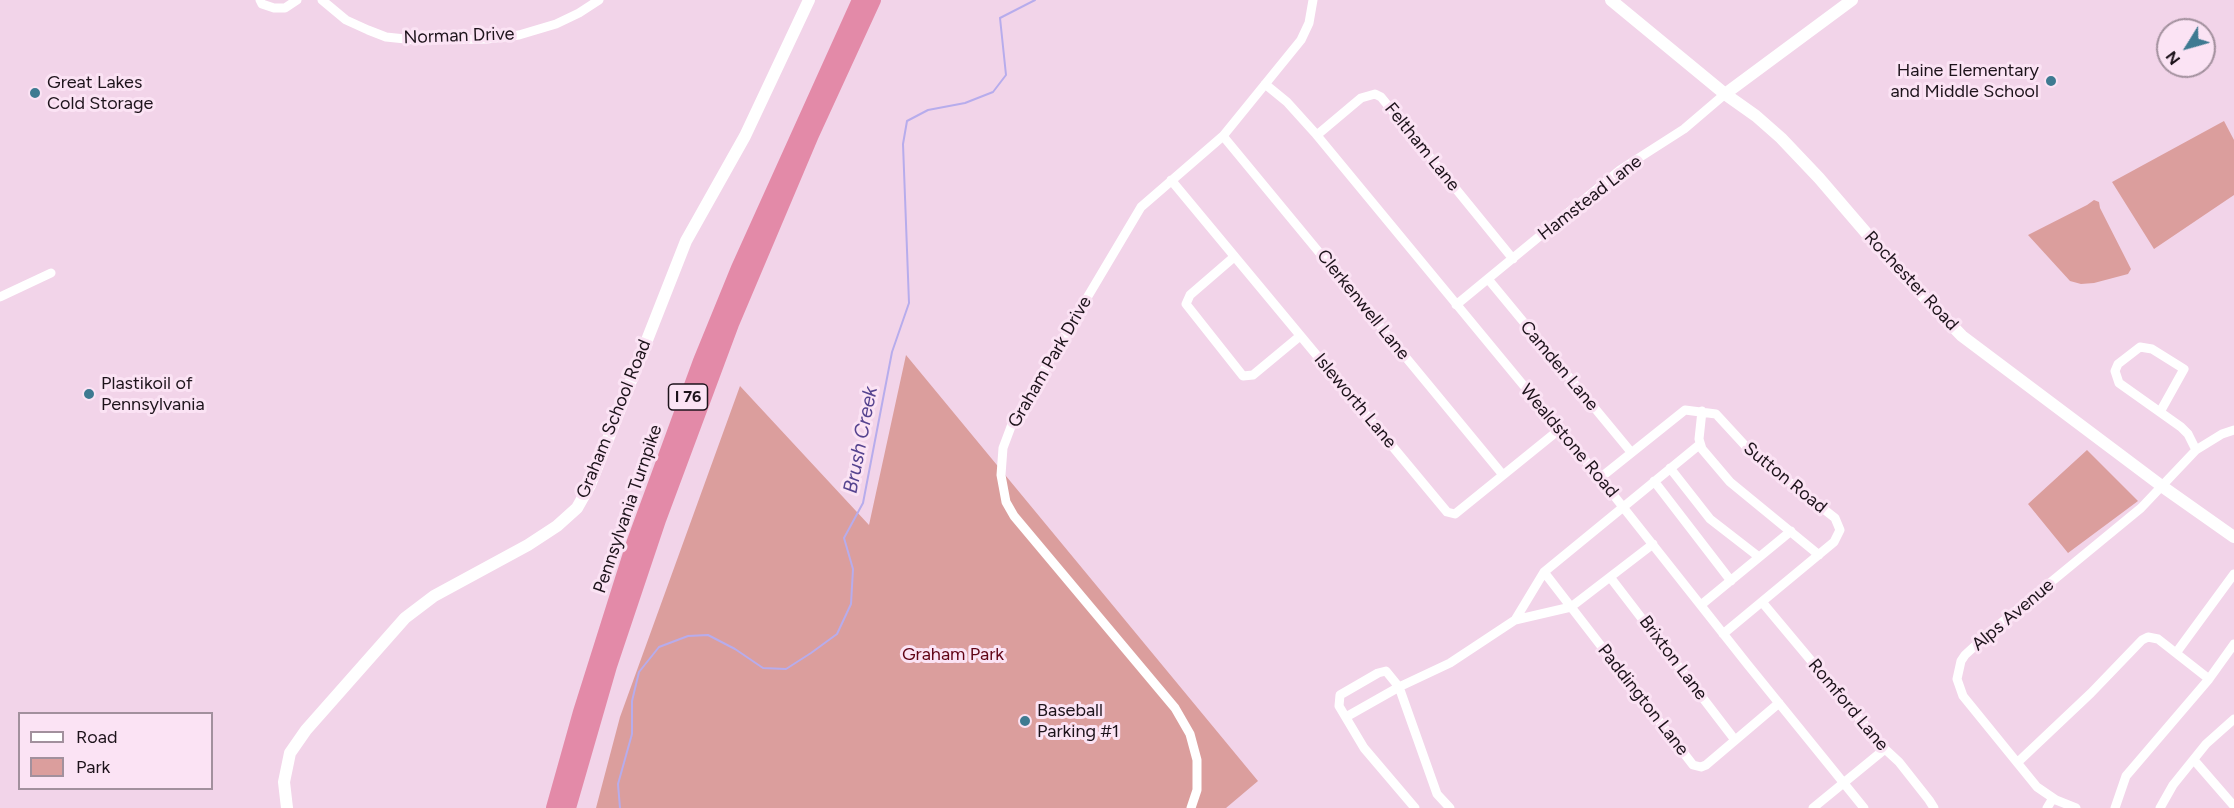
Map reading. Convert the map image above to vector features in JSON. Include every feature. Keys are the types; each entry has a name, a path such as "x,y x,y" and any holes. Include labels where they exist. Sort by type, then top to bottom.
{"highway":[{"name":"Pennsylvania Turnpike","path":"554,808 581,712 635,541 701,361 739,268 860,0"},
{"name":"Pennsylvania Turnpike","path":"568,808 609,666 658,520 718,356 811,135 873,0"}],"street":[{"path":"260,0 262,4 274,9 285,8 297,0"},
{"name":"Norman Drive","path":"322,0 346,20 386,37 407,40 488,39 519,35 556,24 599,0"},
{"name":"Graham School Road","path":"286,808 284,782 290,753 306,730 405,618 434,596 557,526 576,508 590,485 686,241 745,136 809,0"},
{"name":"Graham Park Drive","path":"1191,808 1197,790 1197,760 1190,734 1175,708 1014,516 1006,502 1001,475 1003,448 1012,424 1141,207 1223,136 1306,32 1313,0"},
{"name":"Rochester Road","path":"1611,0 1725,94 1756,116 1788,145 1898,270 1962,336 2163,487 2234,537"},
{"path":"1725,94 1845,2"},
{"name":"Wealdstone Road","path":"1265,84 1287,102 1317,135 1623,506 1864,808"},
{"name":"Feltham Lane","path":"1317,135 1361,98 1374,94 1381,97 1513,259"},
{"name":"Hamstead Lane","path":"1456,305 1620,170 1684,129 1725,94"},
{"name":"Clerkenwell Lane","path":"1223,136 1503,475"},
{"name":"Isleworth Lane","path":"1171,180 1447,512 1455,514 1560,429"},
{"path":"1234,257 1190,295 1186,304 1244,376 1253,375 1300,336"},
{"path":"0,297 51,273"},
{"name":"Camden Lane","path":"1488,279 1631,452"},
{"path":"2160,412 2184,369 2152,349 2140,347 2118,364 2116,378 2135,396 2188,434 2196,450"},
{"path":"1600,478 1685,410 1702,411 1699,445 1726,478 1820,555"},
{"name":"Sutton Road","path":"1702,411 1716,414 1752,452 1835,518 1840,530 1838,537 1820,555 1723,634"},
{"name":"Alps Avenue","path":"2076,808 2053,798 2037,787 1963,696 1957,679 1962,661 1965,655 1989,633 2141,508 2196,450 2212,439 2234,430"},
{"path":"1515,620 1544,572 1699,445"},
{"path":"1670,468 1710,519 1759,557"},
{"path":"1654,481 1731,581"},
{"path":"1701,605 1791,531"},
{"path":"1346,717 1399,687 1450,663 1515,620 1570,607 1653,544"},
{"path":"1544,572 1570,607"},
{"path":"2176,653 2234,574"},
{"name":"Brixton Lane","path":"1610,577 1735,740"},
{"name":"Romford Lane","path":"1762,602 1884,749 1899,762 1934,808"},
{"name":"Paddington Lane","path":"1570,607 1693,765 1701,767 1706,765 1779,704"},
{"path":"2018,762 2091,693 2142,640 2148,637 2158,639 2209,679"},
{"path":"2115,808 2126,776 2209,679 2234,644"},
{"path":"1415,808 1364,748 1339,706 1340,695 1378,673 1386,671 1399,687 1437,794 1450,808"},
{"path":"2160,808 2174,785 2206,744 2234,719"},
{"path":"1814,808 1884,749"},
{"path":"2194,760 2234,806"},
{"path":"2047,808 2053,798"}],"green space":[{"path":"2224,121 2234,140 2234,195 2154,249 2112,182"},
{"path":"2094,200 2099,202 2131,269 2128,274 2081,284 2070,281 2028,235"},
{"name":"Graham Park","path":"906,355 1258,781 1226,808 596,808 620,717 740,386 869,525"},
{"path":"2087,450 2138,501 2068,553 2028,504"}],"waterway":[{"name":"Brush Creek","path":"620,808 618,784 632,734 632,701 639,672 659,647 688,636 708,635 735,649 763,668 786,669 837,634 851,604 853,569 844,538 863,503 892,352 909,303 903,144 907,121 928,110 965,103 993,92 1006,75 1000,18 1035,0"}],"place":[{"name":"Haine Elementary and Middle School","path":"2051,81"},
{"name":"Great Lakes Cold Storage","path":"35,93"},
{"name":"Plastikoil of Pennsylvania","path":"89,394"},
{"name":"Baseball Parking #1","path":"1025,721"}]}
